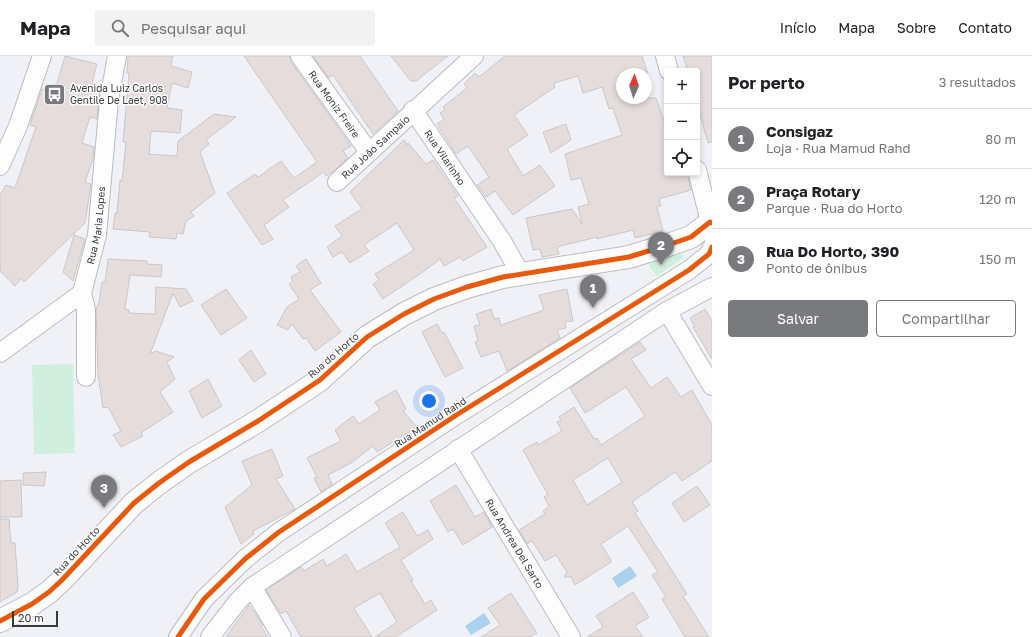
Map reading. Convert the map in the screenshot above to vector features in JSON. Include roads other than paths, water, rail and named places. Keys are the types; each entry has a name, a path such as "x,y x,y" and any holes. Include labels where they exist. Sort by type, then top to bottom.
{"main road":[{"name":"Rua do Horto","path":"0,621 32,604 53,588 134,503 159,483 189,462 258,421 320,380 367,337 386,324 434,299 467,287 520,273 628,257 691,237 712,226"}],"street":[{"path":"0,166 18,126 42,56"},
{"name":"Rua Maria Lopes","path":"82,293 97,235 109,100 117,56"},
{"name":"Rua Moniz Freire","path":"300,56 369,152"},
{"path":"413,110 474,56"},
{"path":"665,56 668,68"},
{"name":"Rua João Sampaio","path":"337,182 413,110"},
{"name":"Rua Vilarinho","path":"413,110 502,241 520,273"},
{"path":"699,176 712,226"},
{"name":"Rua Mamud Rahd","path":"178,637 204,599 244,559 279,532 458,414 689,270 709,254 712,247"},
{"path":"210,637 238,601 252,587 667,311 712,287"},
{"path":"0,354 82,293 86,310 86,377"},
{"path":"667,311 712,386"},
{"name":"Rua Andrea Del Sarto","path":"458,449 571,637"},
{"path":"252,587 282,637"}],"water":[{"path":"630,566 637,576 618,588 612,578"},
{"path":"484,613 491,623 471,635 465,626"}],"place":[{"name":"Avenida Luiz Carlos Gentile De Laet, 908","path":"54,94"},
{"name":"Praça Rotary","path":"661,265"},
{"name":"Consigaz","path":"593,308"},
{"name":"Rua Do Horto, 390","path":"104,508"}]}
